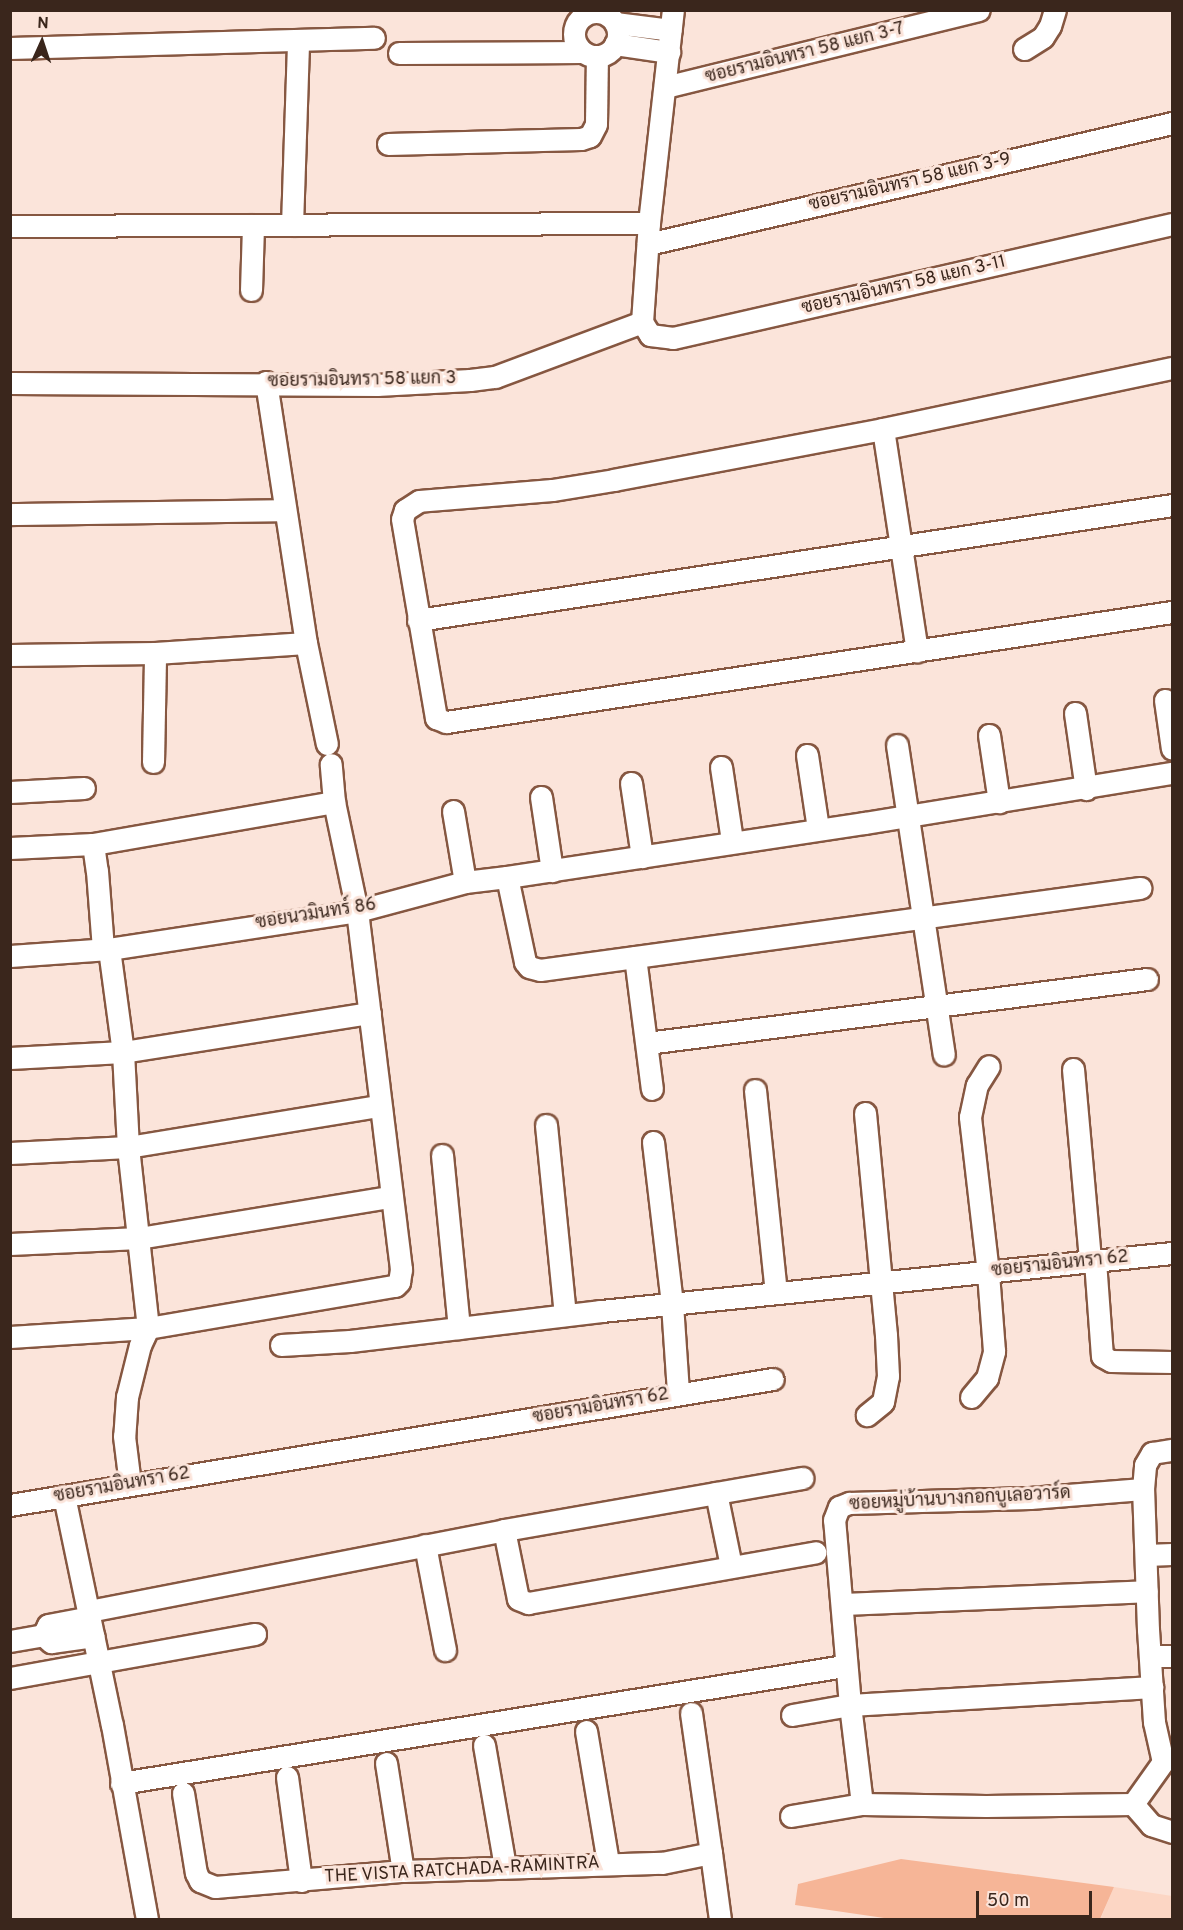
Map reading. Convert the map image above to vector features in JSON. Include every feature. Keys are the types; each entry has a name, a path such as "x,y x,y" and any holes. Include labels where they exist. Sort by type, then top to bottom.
{"street":[{"name":"ซอยรามอินทรา 58 แยก 3-7","path":"665,87 979,10"},
{"path":"1024,49 1043,37 1050,26 1055,10"},
{"path":"388,144 581,139 590,136 596,124 590,54 575,40 573,33 578,20 584,13 598,12 605,14 615,34 610,50 590,54 399,53"},
{"path":"615,34 672,20 648,234 642,322"},
{"path":"615,34 669,52"},
{"path":"10,48 374,38"},
{"path":"292,225 298,41"},
{"name":"ซอยรามอินทรา 58 แยก 3-9","path":"10,226 292,225 648,234 1173,123"},
{"name":"ซอยรามอินทรา 58 แยก 3-11","path":"642,322 650,334 673,338 1173,224"},
{"path":"251,290 253,225"},
{"name":"ซอยรามอินทรา 58 แยก 3","path":"10,383 266,382 377,385 495,377 642,322"},
{"path":"1173,368 883,429 603,482 552,490 419,501 410,505 402,519 436,717 450,723 1173,612"},
{"path":"10,1337 148,1328 395,1286 401,1277 357,912 334,802 329,754 306,643 266,382"},
{"path":"883,429 903,546 917,651"},
{"path":"418,620 1173,505"},
{"path":"10,514 285,510"},
{"path":"10,655 154,653 306,643"},
{"path":"153,762 154,653"},
{"path":"1165,700 1173,749"},
{"path":"1075,713 1086,789"},
{"path":"989,735 999,802"},
{"path":"897,745 945,1054"},
{"path":"807,755 818,829"},
{"path":"721,767 732,842"},
{"name":"ซอยนวมินทร์ 86","path":"10,956 106,949 357,912 465,882 552,871 1086,789 1173,773"},
{"path":"631,783 642,857"},
{"path":"10,792 84,788"},
{"path":"541,797 552,871"},
{"path":"10,848 93,844 334,802"},
{"path":"453,811 465,882"},
{"path":"93,844 106,949 123,1052 128,1147 148,1328 140,1345 127,1397 124,1436 130,1484"},
{"path":"507,877 525,962 534,969 547,970 1140,888"},
{"path":"635,957 652,1089"},
{"path":"647,1043 938,1008 1147,979"},
{"path":"10,1058 123,1052 370,1013"},
{"path":"971,1397 987,1378 992,1367 994,1351 988,1273 970,1117 977,1084 989,1066"},
{"path":"1073,1069 1102,1356 1111,1361 1173,1362"},
{"path":"755,1090 776,1293"},
{"path":"10,1153 128,1147 379,1106"},
{"path":"865,1113 888,1376 883,1402 867,1415"},
{"path":"546,1125 565,1315"},
{"path":"281,1346 350,1341 672,1304 653,1142"},
{"path":"442,1155 459,1328"},
{"path":"10,1244 139,1239 390,1197"},
{"name":"ซอยรามอินทรา 62","path":"10,1505 532,1420 678,1393 672,1304 1173,1253"},
{"path":"678,1393 773,1379"},
{"path":"791,1816 862,1804 986,1806 1133,1804 1168,1762 1154,1722 1143,1489 1145,1465 1152,1453 1173,1450"},
{"path":"10,1641 43,1635 51,1642 90,1616 425,1545 802,1478"},
{"name":"ซอยหมู่บ้านบางกอกบูเลอวาร์ด","path":"862,1804 850,1705 835,1513 843,1505 1030,1498 1143,1489"},
{"path":"716,1492 731,1566"},
{"path":"64,1496 100,1661 147,1920"},
{"path":"504,1530 518,1599 528,1603 816,1552"},
{"path":"425,1545 445,1650"},
{"path":"1146,1555 1173,1554"},
{"path":"842,1604 1147,1591"},
{"path":"10,1678 255,1634"},
{"path":"1150,1656 1173,1656"},
{"path":"122,1783 838,1667"},
{"path":"792,1714 850,1705 1152,1687"},
{"path":"691,1713 720,1920"},
{"path":"586,1731 608,1863"},
{"path":"484,1745 504,1867"},
{"path":"386,1763 403,1871"},
{"path":"287,1777 301,1881"},
{"name":"THE VISTA RATCHADA-RAMINTRA","path":"183,1793 196,1873 200,1881 215,1887 403,1871 662,1863 711,1853"},
{"path":"1133,1804 1151,1825 1173,1832"}],"shaded area":[{"path":"901,1859 1114,1887 1100,1919 891,1919 795,1905 798,1884"},
{"path":"1114,1887 1172,1896 1172,1919 1100,1920"}]}
